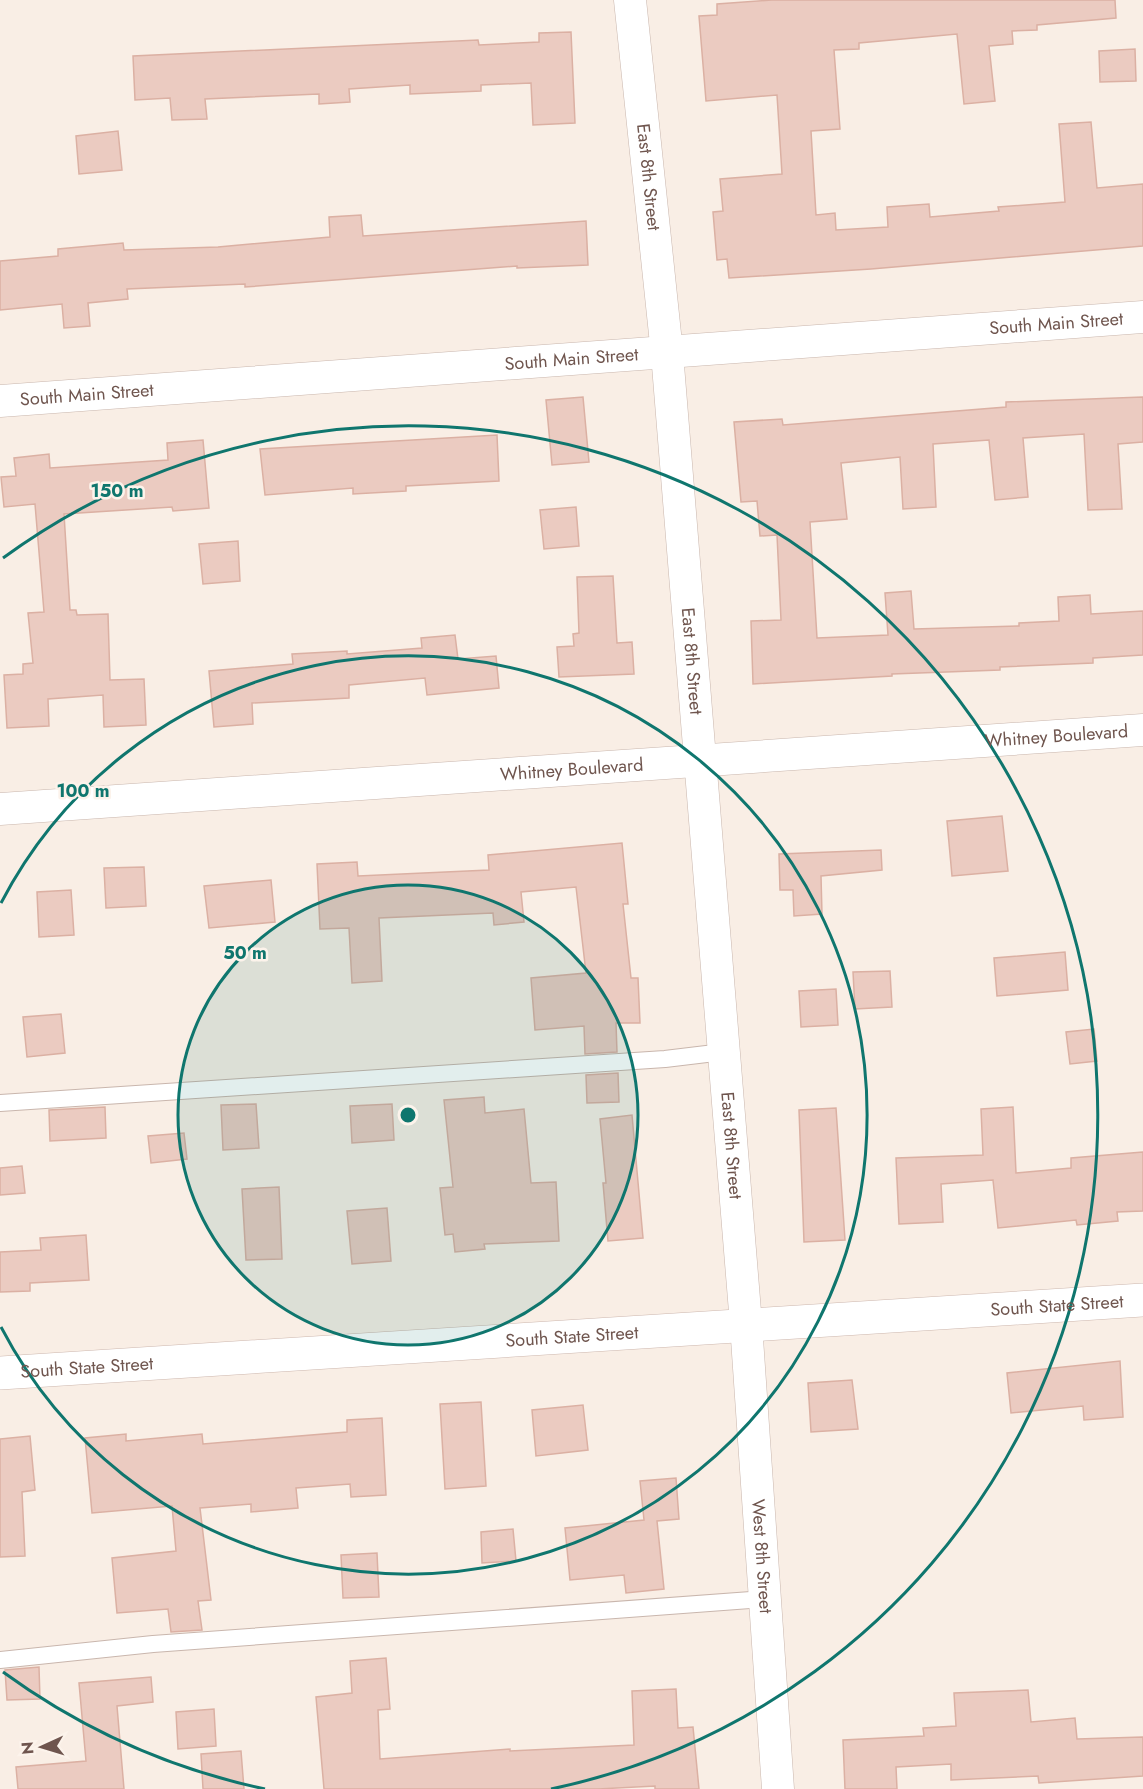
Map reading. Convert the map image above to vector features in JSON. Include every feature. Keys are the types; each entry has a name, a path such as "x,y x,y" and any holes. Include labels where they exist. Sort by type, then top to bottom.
{"main road":[{"name":"South State Street","path":"0,1373 1143,1300"}],"street":[{"name":"East 8th Street","path":"630,0 667,353 746,1324"},
{"name":"South Main Street","path":"0,401 1143,317"},
{"name":"Whitney Boulevard","path":"0,809 1143,730"},
{"name":"West 8th Street","path":"746,1324 778,1789"}],"lane":[{"path":"0,1103 665,1059 723,1052"},
{"path":"0,1660 153,1644 765,1599"}],"building":[{"path":"772,0 1115,0 1116,18 1037,25 1037,30 1012,31 1013,44 989,46 995,101 964,104 957,34 859,43 859,49 834,50 840,129 811,131 816,215 835,213 836,230 888,227 887,207 929,204 930,217 999,211 998,207 1065,202 1059,124 1091,122 1097,188 1143,184 1143,246 871,269 729,278 727,259 717,260 713,212 723,211 720,179 782,174 777,95 706,101 699,16 717,15 717,4"},
{"path":"571,32 575,123 533,125 531,83 481,85 481,91 410,94 410,85 349,89 350,102 319,104 319,94 205,99 207,119 172,120 170,98 135,100 133,56 478,40 479,45 539,42 539,33"},
{"path":"1135,49 1136,81 1100,82 1099,51"},
{"path":"118,131 122,170 79,174 76,136"},
{"path":"361,215 363,236 586,221 588,265 517,268 517,266 245,287 245,284 127,289 128,299 88,303 90,326 64,328 62,304 0,310 0,261 58,256 58,249 123,243 124,250 218,247 330,237 329,217"},
{"path":"583,397 589,462 552,465 546,400"},
{"path":"1143,397 1143,442 1118,444 1122,509 1088,510 1084,434 1023,438 1028,497 995,500 989,440 933,444 936,507 903,509 900,457 841,463 847,519 810,522 817,638 888,635 885,593 911,591 914,629 1019,626 1019,623 1059,621 1058,597 1090,595 1091,614 1143,611 1143,655 1093,658 1093,663 1000,667 1000,670 892,674 892,676 753,684 751,621 781,620 777,535 760,536 757,501 741,502 734,422 782,419 783,425 1006,407 1006,402"},
{"path":"497,435 499,481 406,486 406,491 353,494 353,488 265,495 260,449"},
{"path":"203,440 209,508 173,511 172,507 64,514 70,610 76,610 77,615 108,614 110,680 144,679 146,725 104,727 103,695 48,699 49,726 7,728 4,675 23,674 23,664 33,663 28,613 44,612 35,504 4,507 1,477 16,476 14,458 49,454 50,468 168,460 167,443"},
{"path":"576,507 579,546 544,549 540,510"},
{"path":"238,541 240,581 203,584 199,544"},
{"path":"613,576 617,643 632,642 634,674 559,677 557,647 574,646 573,634 579,633 577,577"},
{"path":"455,635 458,659 496,656 499,688 427,695 425,678 349,685 349,698 252,703 253,724 214,727 209,671 293,664 292,654 347,651 347,654 422,648 421,638"},
{"path":"1002,816 1008,871 952,876 947,821"},
{"path":"622,843 628,904 623,904 631,978 638,978 640,1023 616,1023 617,1052 585,1054 584,1026 535,1030 531,978 586,973 576,887 521,892 524,922 494,925 493,913 379,918 382,981 352,983 349,928 320,929 317,864 357,862 358,876 489,870 488,855"},
{"path":"881,850 882,870 821,876 822,914 794,916 793,890 780,890 779,854"},
{"path":"144,867 146,906 106,908 104,868"},
{"path":"271,880 275,922 209,928 204,886"},
{"path":"71,890 74,935 39,937 37,892"},
{"path":"1065,952 1068,990 997,996 994,958"},
{"path":"890,971 892,1007 855,1009 853,972"},
{"path":"836,989 838,1025 801,1027 799,991"},
{"path":"61,1014 65,1053 27,1057 23,1017"},
{"path":"1094,1029 1097,1061 1070,1064 1066,1032"},
{"path":"618,1073 619,1102 587,1103 586,1075"},
{"path":"484,1097 485,1113 524,1109 531,1183 556,1182 559,1241 484,1244 485,1249 455,1252 453,1234 445,1235 440,1188 453,1187 444,1100"},
{"path":"256,1104 259,1148 223,1150 221,1105"},
{"path":"392,1104 394,1140 352,1143 350,1106"},
{"path":"105,1107 106,1138 50,1141 49,1110"},
{"path":"1013,1107 1016,1173 1071,1168 1071,1158 1143,1152 1143,1211 1117,1212 1118,1221 1077,1225 1076,1220 998,1228 993,1180 941,1184 943,1222 899,1224 896,1158 983,1155 981,1109"},
{"path":"836,1108 845,1240 804,1242 799,1110"},
{"path":"632,1115 643,1238 608,1241 600,1119"},
{"path":"184,1133 187,1159 151,1163 148,1136"},
{"path":"22,1166 25,1193 0,1195 0,1168"},
{"path":"279,1187 282,1259 246,1260 242,1189"},
{"path":"387,1208 391,1261 352,1264 347,1211"},
{"path":"86,1235 89,1280 30,1283 30,1291 0,1292 0,1252 41,1250 40,1238"},
{"path":"1120,1361 1123,1417 1084,1420 1083,1406 1011,1413 1007,1373"},
{"path":"852,1380 858,1429 811,1432 808,1383"},
{"path":"481,1402 486,1486 445,1489 440,1404"},
{"path":"583,1405 588,1450 536,1456 532,1410"},
{"path":"382,1418 386,1495 351,1497 350,1484 296,1488 298,1508 251,1512 251,1504 200,1508 211,1600 198,1601 202,1630 171,1632 168,1609 117,1613 112,1558 176,1551 172,1506 92,1513 85,1438 126,1434 126,1441 202,1434 203,1444 347,1432 347,1420"},
{"path":"30,1436 35,1490 22,1492 25,1556 0,1557 0,1439"},
{"path":"676,1478 679,1519 657,1521 664,1589 626,1593 624,1575 570,1580 565,1528 644,1520 640,1481"},
{"path":"513,1529 516,1561 482,1563 481,1532"},
{"path":"377,1553 379,1597 343,1598 341,1555"},
{"path":"386,1658 390,1709 378,1710 380,1759 510,1749 510,1751 634,1745 632,1691 676,1689 678,1728 693,1727 699,1789 655,1789 655,1786 598,1789 324,1789 316,1697 352,1693 350,1661"},
{"path":"39,1667 40,1699 7,1700 5,1670"},
{"path":"151,1677 153,1702 117,1706 124,1789 18,1789 16,1767 86,1761 79,1683"},
{"path":"1028,1690 1031,1722 1075,1718 1077,1739 1143,1737 1143,1776 1039,1783 1038,1776 951,1780 951,1764 896,1767 897,1789 845,1789 843,1740 924,1736 923,1728 956,1726 954,1693"},
{"path":"214,1709 216,1746 178,1749 176,1712"},
{"path":"241,1751 244,1789 203,1789 201,1754"}]}
